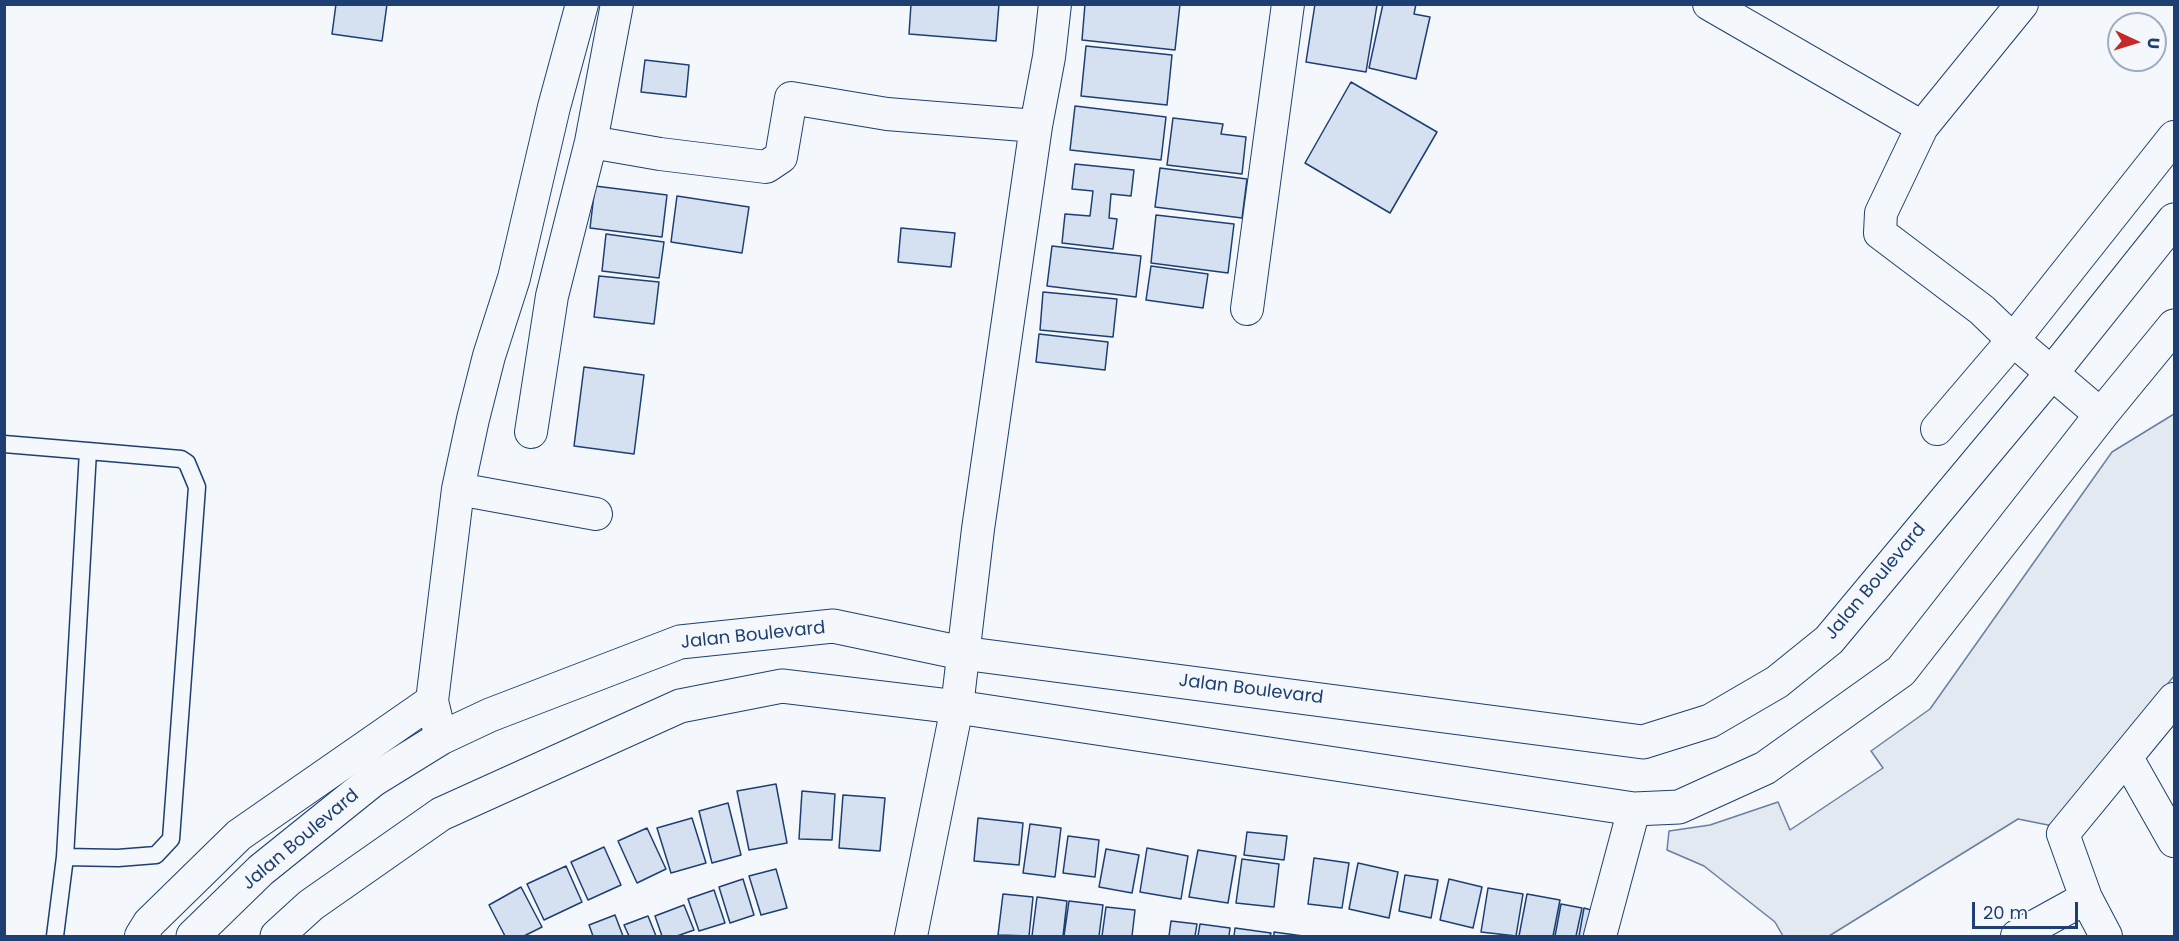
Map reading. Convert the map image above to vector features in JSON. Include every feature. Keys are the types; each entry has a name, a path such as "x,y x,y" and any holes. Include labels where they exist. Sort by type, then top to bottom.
{"main road":[{"name":"Jalan Boulevard","path":"193,936 261,870 373,780 441,738 490,715 680,642 832,626 962,653 1642,742 1710,721 1777,682 1829,640 2051,374 2175,220"},
{"path":"277,936 311,905 441,814 680,706 782,686 957,707 1634,810 1679,807 1765,768 1901,670 2101,415 2170,338"}],"street":[{"path":"441,738 432,701 458,489 489,356 514,279 554,107 582,4"},
{"path":"531,432 552,296 591,142 617,4"},
{"path":"911,936 957,707 962,653 1055,4"},
{"path":"1247,309 1288,4"},
{"path":"1709,4 1922,127"},
{"path":"2022,4 1922,127 1881,213 1880,233 1982,310 2051,374 2101,415"},
{"path":"591,142 660,154 766,167 781,157 791,98 887,114 1036,126"},
{"path":"1936,429 2013,340 2175,137"},
{"path":"458,489 596,514"},
{"path":"2106,936 2086,898 2063,834 2175,699"},
{"path":"141,936 149,923 239,835 432,701"},
{"path":"2127,758 2173,836"},
{"path":"1600,936 1634,810"},
{"path":"2017,936 2086,898"}],"lane":[{"path":"4,444 181,459 188,463 197,487 171,839 156,855 117,858 65,857"},
{"path":"55,936 65,857 88,452"}],"shaded area":[{"path":"2174,414 2174,676 2053,826 2018,819 1829,936 1783,936 1775,922 1704,866 1667,850 1669,831 1710,825 1778,802 1790,830 1883,768 1871,751 1930,709 2112,452"}],"building":[{"path":"336,4 387,4 382,41 332,34"},
{"path":"911,4 999,4 996,41 909,34"},
{"path":"1085,4 1180,4 1175,50 1082,40"},
{"path":"1315,4 1377,5 1366,72 1306,62"},
{"path":"1383,4 1416,4 1414,14 1430,17 1416,79 1369,68"},
{"path":"1086,46 1172,55 1167,105 1081,96"},
{"path":"645,60 689,65 686,97 641,92"},
{"path":"1351,82 1437,132 1390,213 1305,163"},
{"path":"1075,106 1166,117 1161,160 1070,150"},
{"path":"1173,118 1223,124 1221,134 1246,137 1242,174 1167,165"},
{"path":"1075,164 1134,170 1131,196 1111,194 1109,218 1117,219 1113,249 1062,243 1065,214 1090,216 1093,191 1072,189"},
{"path":"1160,168 1247,179 1242,218 1155,207"},
{"path":"595,186 667,195 662,237 590,228"},
{"path":"677,196 749,207 742,253 671,242"},
{"path":"1156,215 1234,224 1228,273 1151,263"},
{"path":"901,228 955,233 951,267 898,262"},
{"path":"606,234 664,242 659,278 602,271"},
{"path":"1052,246 1141,256 1136,297 1047,286"},
{"path":"1151,266 1208,274 1203,308 1146,300"},
{"path":"599,276 659,282 654,324 594,317"},
{"path":"1043,292 1117,299 1113,337 1040,330"},
{"path":"1039,334 1108,342 1105,370 1036,362"},
{"path":"584,367 644,375 634,454 574,446"},
{"path":"776,784 787,843 749,850 737,791"},
{"path":"802,791 835,794 832,840 799,839"},
{"path":"843,795 885,798 880,851 839,848"},
{"path":"728,803 741,855 712,863 699,811"},
{"path":"692,818 706,863 671,873 657,828"},
{"path":"978,818 1023,823 1019,865 974,861"},
{"path":"1030,824 1061,828 1055,877 1023,873"},
{"path":"647,828 666,869 637,883 618,841"},
{"path":"1247,832 1287,836 1284,860 1244,855"},
{"path":"1068,836 1099,840 1095,877 1063,873"},
{"path":"604,847 621,885 588,900 571,862"},
{"path":"1147,848 1188,856 1181,899 1140,892"},
{"path":"1106,849 1139,855 1132,893 1099,887"},
{"path":"1198,850 1236,856 1228,903 1189,897"},
{"path":"1314,858 1349,863 1342,908 1308,904"},
{"path":"1242,859 1279,864 1274,907 1236,903"},
{"path":"1358,863 1398,872 1389,918 1349,909"},
{"path":"566,866 582,902 544,920 527,884"},
{"path":"776,869 787,908 761,915 749,876"},
{"path":"1405,875 1438,880 1431,918 1399,911"},
{"path":"743,879 754,915 730,923 719,887"},
{"path":"1449,879 1482,887 1473,928 1440,920"},
{"path":"521,887 542,927 524,936 505,936 489,905"},
{"path":"1488,888 1523,894 1516,936 1481,932"},
{"path":"714,890 725,923 699,931 688,899"},
{"path":"1003,894 1033,897 1029,936 998,935"},
{"path":"1527,894 1560,900 1553,936 1519,936"},
{"path":"1037,897 1067,901 1063,936 1032,936"},
{"path":"1069,901 1103,905 1099,936 1064,936"},
{"path":"1561,904 1582,908 1576,936 1555,936"},
{"path":"684,905 694,930 677,936 662,936 655,916"},
{"path":"1106,907 1135,910 1132,936 1102,936"},
{"path":"1584,908 1598,912 1593,936 1579,936"},
{"path":"615,915 623,936 593,936 589,925"},
{"path":"648,916 656,936 629,936 624,925"},
{"path":"1171,921 1197,924 1195,936 1169,936"},
{"path":"1200,924 1230,928 1229,936 1198,936"},
{"path":"1235,928 1271,933 1270,936 1234,936"},
{"path":"1274,932 1303,936 1274,936"}]}
